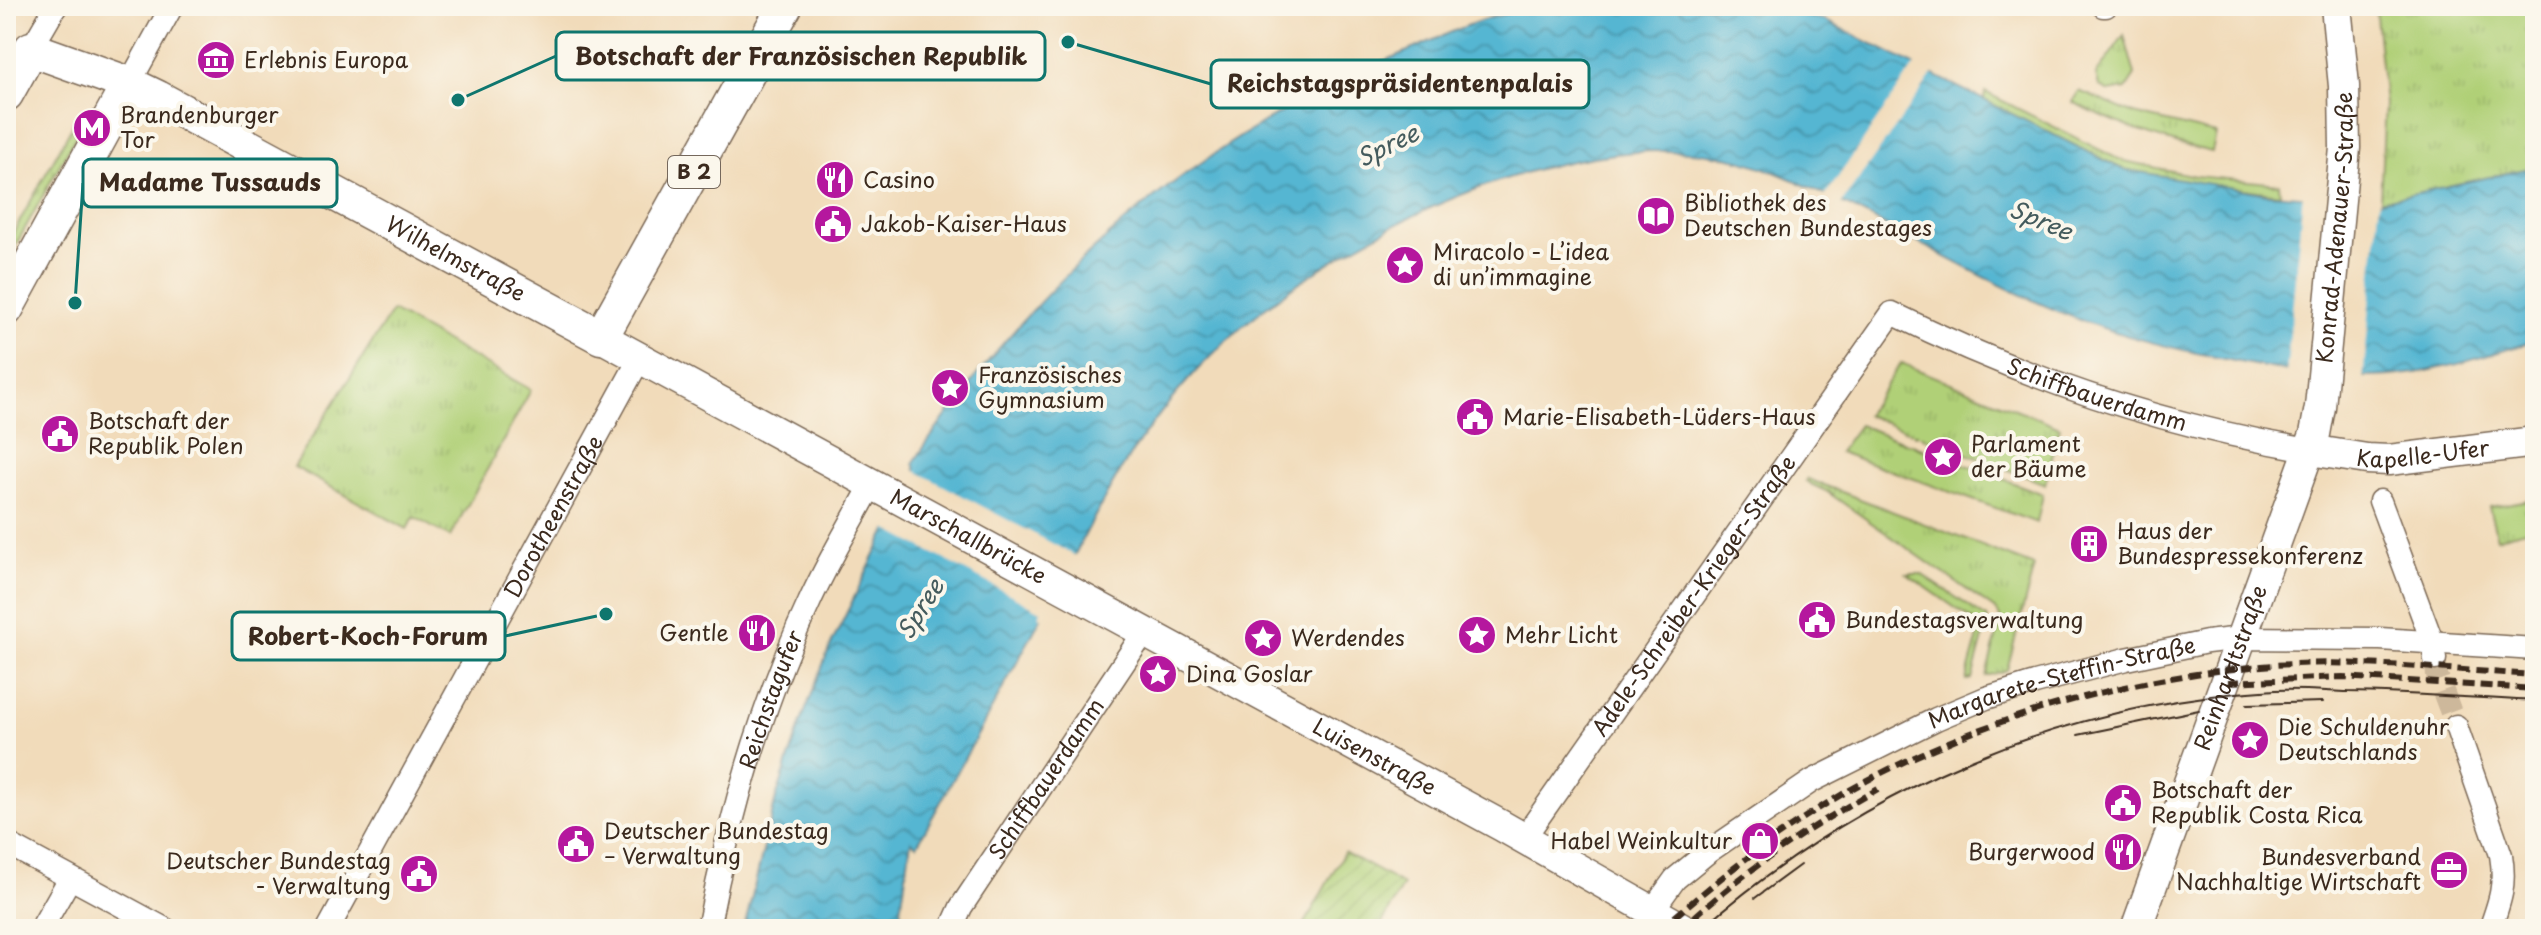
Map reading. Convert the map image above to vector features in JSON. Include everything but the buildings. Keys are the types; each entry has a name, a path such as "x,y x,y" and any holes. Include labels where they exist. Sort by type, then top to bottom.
{"main road":[{"name":"B 2","path":"601,337 785,6"},
{"name":"Wilhelmstraße","path":"31,49 129,84 169,104 601,337"},
{"path":"6,94 31,49"},
{"path":"6,309 129,84"}],"street":[{"path":"31,49 56,6"},
{"path":"129,84 172,6"},
{"name":"Konrad-Adenauer-Straße","path":"2310,450 2320,407 2344,162 2344,86 2336,6"},
{"name":"Adele-Schreiber-Krieger-Straße","path":"1524,838 1892,313"},
{"name":"Schiffbauerdamm","path":"1892,313 1952,342 2097,397 2186,423 2310,450"},
{"name":"Wilhelmstraße","path":"601,337 880,489"},
{"name":"Dorotheenstraße","path":"328,929 640,358"},
{"name":"Kapelle-Ufer","path":"2310,450 2389,460 2535,442"},
{"name":"Reinhardtstraße","path":"2136,929 2310,450"},
{"name":"Marschallbrücke","path":"880,489 1064,587"},
{"name":"Reichstagufer","path":"708,929 719,869 769,698 809,603 880,489"},
{"path":"2380,501 2434,650"},
{"name":"Luisenstraße","path":"1064,587 1524,838 1684,929"},
{"name":"Schiffbauerdamm","path":"951,929 961,907 1145,631"},
{"name":"Margarete-Steffin-Straße","path":"1652,911 1675,879 1782,799 1841,765 1926,724 1986,698 2055,677 2187,646 2241,638 2434,650 2535,649"},
{"path":"2456,726 2504,873 2503,890 2490,929"},
{"path":"6,843 165,929"},
{"path":"41,929 70,878"}],"green space":[{"path":"2375,6 2535,6 2535,167 2380,201 2385,104"},
{"path":"2124,35 2135,75 2126,89 2109,92 2099,86 2096,75"},
{"path":"2079,91 2134,114 2216,134 2212,152 2140,132 2072,102"},
{"path":"1985,92 2120,160 2195,176 2279,184 2280,194 2166,179 2122,169 1984,100"},
{"path":"75,121 83,123 6,263 6,246"},
{"path":"392,311 531,390 450,537 414,517 407,529 294,467"},
{"path":"1901,363 2060,427 2045,484 1866,415"},
{"path":"1859,425 2043,494 2037,523 1839,452"},
{"path":"1808,479 2034,566 2007,670 1986,676 2001,619 1997,611 1826,491 1806,482"},
{"path":"2535,499 2535,527 2497,538 2489,507"},
{"path":"1907,574 1921,574 1988,619 1972,679 1966,680 1981,626"},
{"path":"1344,852 1403,885 1379,929 1302,929"}],"water":[{"name":"Spree","path":"1540,6 1759,6 1824,20 2122,169 2269,194 2380,201 2535,167 2535,341 2462,363 2407,374 2351,377 2276,369 2151,342 2065,314 1992,281 1813,189 1746,162 1714,155 1649,151 1584,159 1521,174 1479,188 1393,226 1310,275 1236,332 1172,399 1114,481 917,845 911,841 898,929 744,929 776,798 829,649 916,471 914,462 962,395 1013,332 1068,273 1127,220 1190,171 1257,127 1328,87 1448,34 1482,20"}],"pier":[{"path":"1917,62 1935,71 1839,207 1823,199"},
{"path":"2303,193 2380,197 2363,381 2286,376"},
{"path":"912,469 1076,556 1045,619 1039,616 1041,611 883,527"}],"tunnel":[{"path":"2435,659 2437,675 2456,726"}],"tram line":[{"path":"1701,929 1763,879 1829,834 1897,795 1968,762 2041,734 2117,713 2195,698 2275,690 2535,701"},
{"path":"2247,704 2323,702"},
{"path":"2078,735 2199,710"},
{"path":"1755,898 1800,865"}],"railway":[{"path":"1661,929 1748,858 1841,795 1940,746 2044,708 2153,681 2262,666 2364,664 2535,675"},
{"path":"2228,682 2343,677 2535,689"},
{"path":"1681,929 1775,853 1878,789"}],"place":[{"name":"Reichstagspräsidentenpalais","path":"1068,42"},
{"name":"Erlebnis Europa","path":"216,60"},
{"name":"Botschaft der Französischen Republik","path":"458,100"},
{"name":"Brandenburger Tor","path":"92,128"},
{"name":"Casino","path":"835,180"},
{"name":"Bibliothek des Deutschen Bundestages","path":"1656,216"},
{"name":"Jakob-Kaiser-Haus","path":"833,224"},
{"name":"Miracolo - L’idea di un’immagine","path":"1405,265"},
{"name":"Madame Tussauds","path":"75,303"},
{"name":"Französisches Gymnasium","path":"950,388"},
{"name":"Marie-Elisabeth-Lüders-Haus","path":"1475,417"},
{"name":"Botschaft der Republik Polen","path":"60,434"},
{"name":"Parlament der Bäume","path":"1943,457"},
{"name":"Haus der Bundespressekonferenz","path":"2089,544"},
{"name":"Robert-Koch-Forum","path":"606,614"},
{"name":"Bundestagsverwaltung","path":"1817,620"},
{"name":"Gentle","path":"757,633"},
{"name":"Mehr Licht","path":"1477,635"},
{"name":"Werdendes","path":"1263,638"},
{"name":"Dina Goslar","path":"1158,674"},
{"name":"Die Schuldenuhr Deutschlands","path":"2250,740"},
{"name":"Botschaft der Republik Costa Rica","path":"2123,803"},
{"name":"Habel Weinkultur","path":"1760,841"},
{"name":"Deutscher Bundestag – Verwaltung","path":"576,844"},
{"name":"Burgerwood","path":"2123,852"},
{"name":"Bundesverband Nachhaltige Wirtschaft","path":"2449,870"},
{"name":"Deutscher Bundestag - Verwaltung","path":"419,874"}]}
